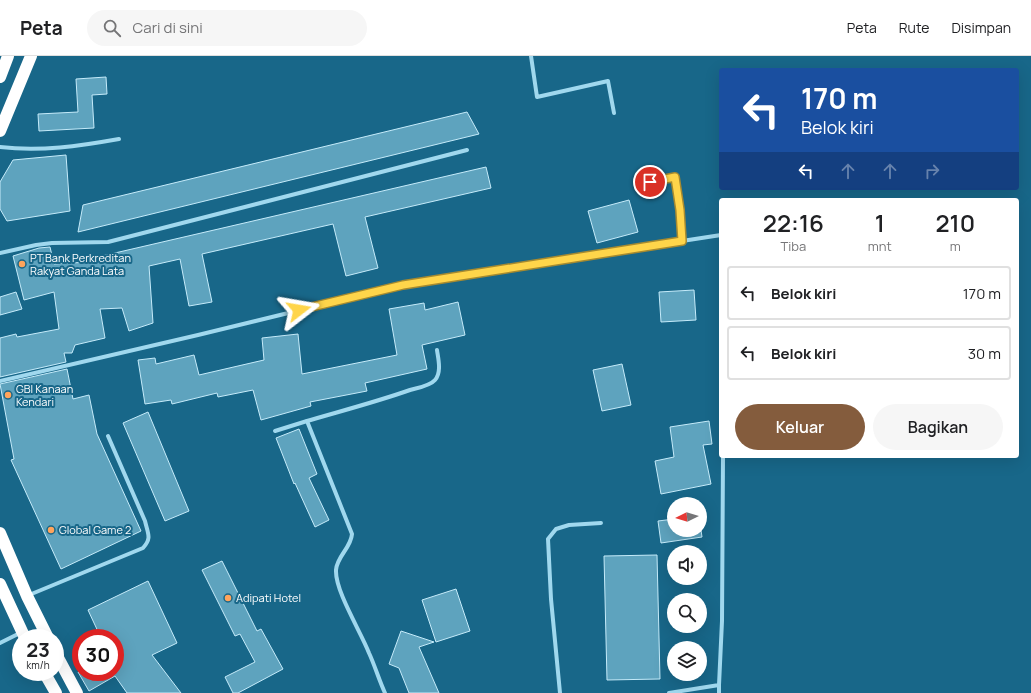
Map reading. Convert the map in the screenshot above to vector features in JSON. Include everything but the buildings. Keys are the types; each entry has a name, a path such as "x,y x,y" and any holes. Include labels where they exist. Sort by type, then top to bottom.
{"highway":[{"path":"0,77 8,56"},
{"path":"0,131 31,56"},
{"path":"0,532 27,596 44,629"},
{"path":"0,584 21,629"},
{"path":"64,669 77,693"},
{"path":"49,681 56,693"}],"street":[{"path":"530,56 537,97 608,81 614,112"},
{"path":"0,147 55,148 119,140"},
{"path":"0,253 36,245 108,242 467,150"},
{"path":"638,184 675,177 680,210 682,241"},
{"path":"0,381 403,285 719,235"},
{"path":"275,431 427,385 435,380 438,374 439,365 437,350"},
{"path":"307,421 352,534 350,543 342,553 336,568 338,585 369,653 385,693"},
{"path":"27,596 143,548 148,542 149,536 144,521 108,436"},
{"path":"719,693 722,621 723,458"},
{"path":"560,693 551,599 548,539 556,529 569,525 601,523"},
{"path":"0,643 12,639"},
{"path":"669,693 720,685"}],"place":[{"name":"PT Bank Perkreditan Rakyat Ganda Lata","path":"22,264"},
{"name":"GBI Kanaan Kendari","path":"8,395"},
{"name":"Global Game 2","path":"51,530"},
{"name":"Adipati Hotel","path":"228,598"}],"route":[{"path":"299,310 403,285 682,241 680,210 675,177 650,182"}]}
